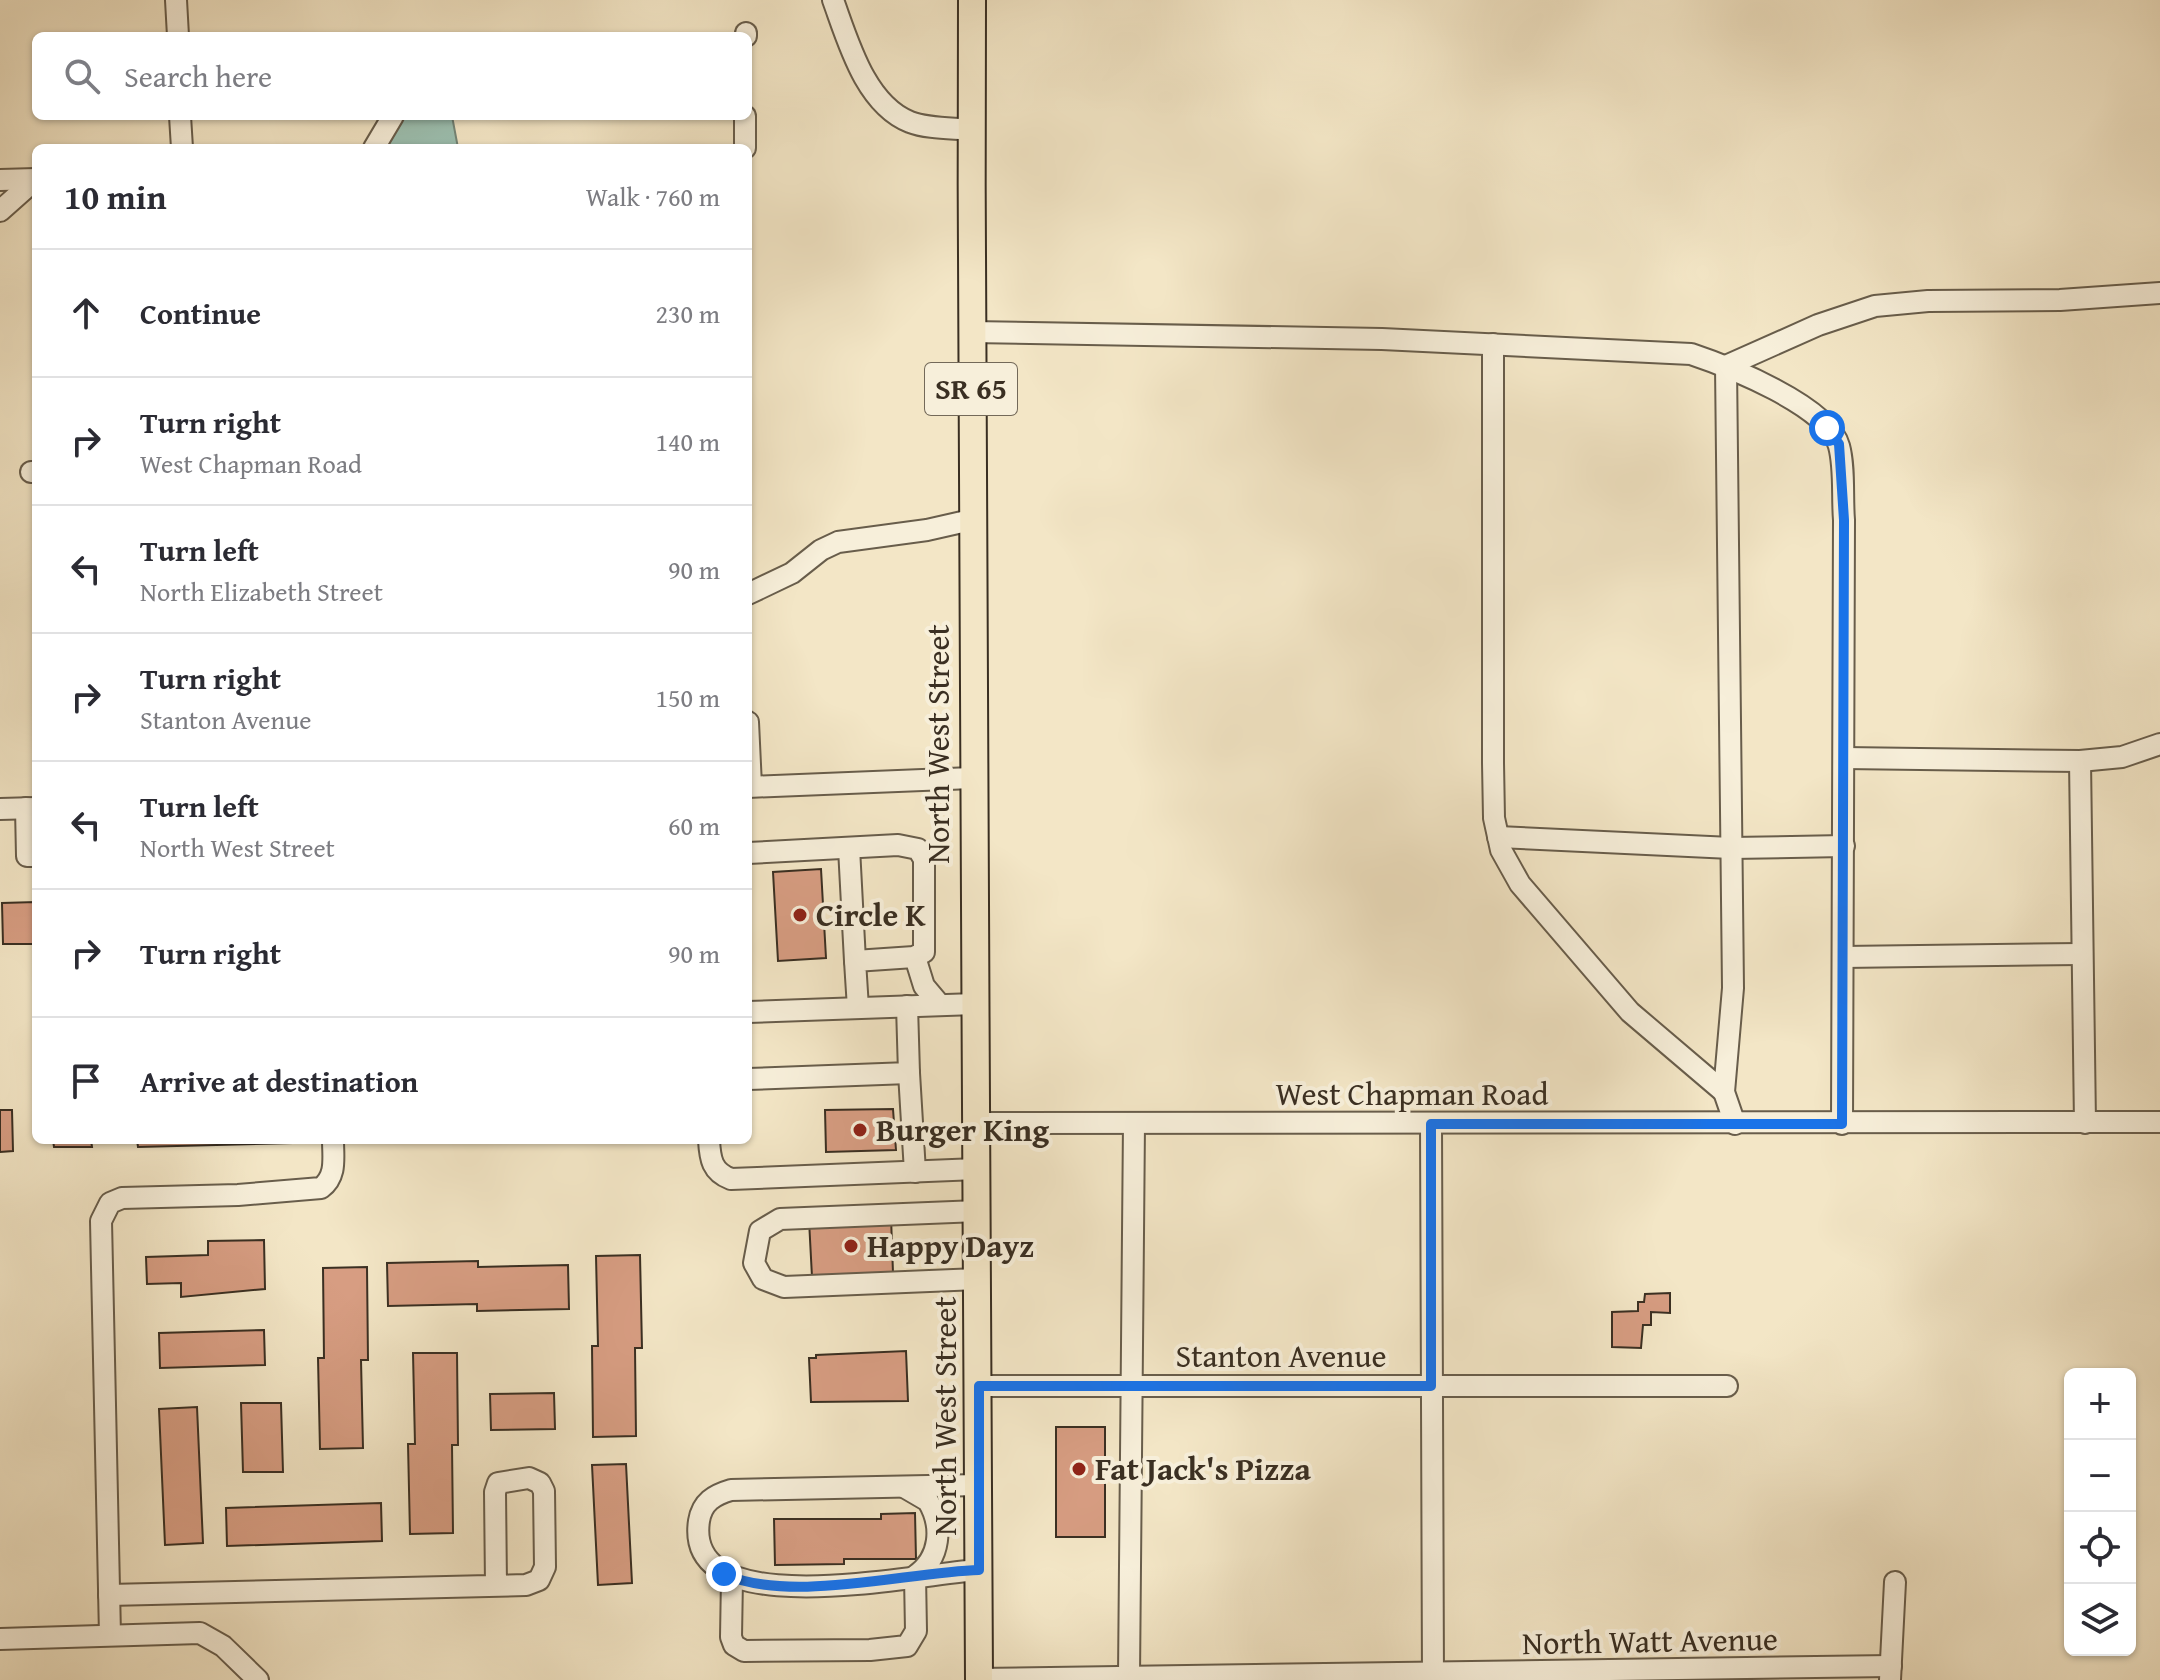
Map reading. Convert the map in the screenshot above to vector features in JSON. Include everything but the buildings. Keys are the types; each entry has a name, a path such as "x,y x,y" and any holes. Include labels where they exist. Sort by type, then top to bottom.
{"main road":[{"name":"North West Street","path":"972,0 971,520 978,1211 978,1679"}],"street":[{"path":"176,0 178,32"},
{"path":"833,0 856,63 894,113 912,123 972,130"},
{"path":"180,120 182,144"},
{"path":"376,144 391,120"},
{"path":"745,120 745,144"},
{"path":"0,180 32,179"},
{"path":"6,204 32,182"},
{"path":"1726,366 1818,325 1875,306 1928,301 2060,300 2160,293"},
{"path":"971,332 1493,344 1691,354 1726,366 1812,413 1839,444 1844,520 1844,1124"},
{"path":"1493,344 1491,596 1494,818 1501,850 1520,884 1630,1012 1724,1092"},
{"path":"1726,366 1733,988 1724,1092 1735,1124"},
{"path":"752,592 792,573 821,550 838,542 927,530 971,520"},
{"path":"1844,758 2080,761 2122,757 2160,744"},
{"path":"2080,761 2080,954 2085,1123"},
{"path":"752,786 972,778"},
{"path":"0,809 31,808 27,856 32,856"},
{"path":"1498,837 1731,848 1844,846"},
{"path":"752,853 909,846 921,853 924,952 915,957 855,961"},
{"path":"849,848 858,1008"},
{"path":"1843,957 2080,954"},
{"path":"915,957 924,986 940,1005"},
{"path":"752,1012 975,1004"},
{"path":"907,1006 915,1172"},
{"path":"752,1079 909,1073"},
{"name":"West Chapman Road","path":"977,1123 2160,1122"},
{"path":"1129,1677 1134,1123"},
{"path":"1431,1124 1433,1678"},
{"path":"110,1635 101,1221 110,1203 122,1198 238,1195 321,1188 329,1182 334,1167 333,1144"},
{"path":"710,1144 712,1164 724,1176 746,1180 977,1169"},
{"path":"978,1211 780,1219 760,1231 754,1255 754,1263 763,1279 784,1287 978,1279"},
{"name":"Stanton Avenue","path":"979,1386 1727,1386"},
{"path":"109,1595 526,1585 539,1580 545,1567 544,1491 540,1483 529,1478 498,1483 495,1492 496,1585"},
{"path":"979,1485 757,1487 731,1490 709,1499 699,1521 701,1545 715,1568 732,1578 769,1585 878,1582 979,1570"},
{"path":"732,1578 731,1637 739,1648 757,1653 897,1649 907,1646 916,1631 915,1576 932,1559 937,1542 937,1524 928,1501 897,1486"},
{"path":"1891,1673 1895,1582"},
{"path":"0,1639 200,1633 223,1646 258,1680"},
{"name":"North Watt Avenue","path":"978,1679 1891,1673"}],"shaded area":[{"path":"399,120 453,120 457,144 387,144 389,131"}],"place":[{"name":"Circle K","path":"800,915"},
{"name":"Burger King","path":"860,1130"},
{"name":"Happy Dayz","path":"851,1246"},
{"name":"Fat Jack's Pizza","path":"1079,1469"}],"route":[{"path":"724,1574 737,1580 769,1585 878,1582 979,1570 979,1386 1431,1386 1431,1124 1842,1124 1844,520 1839,444 1827,428"}]}
